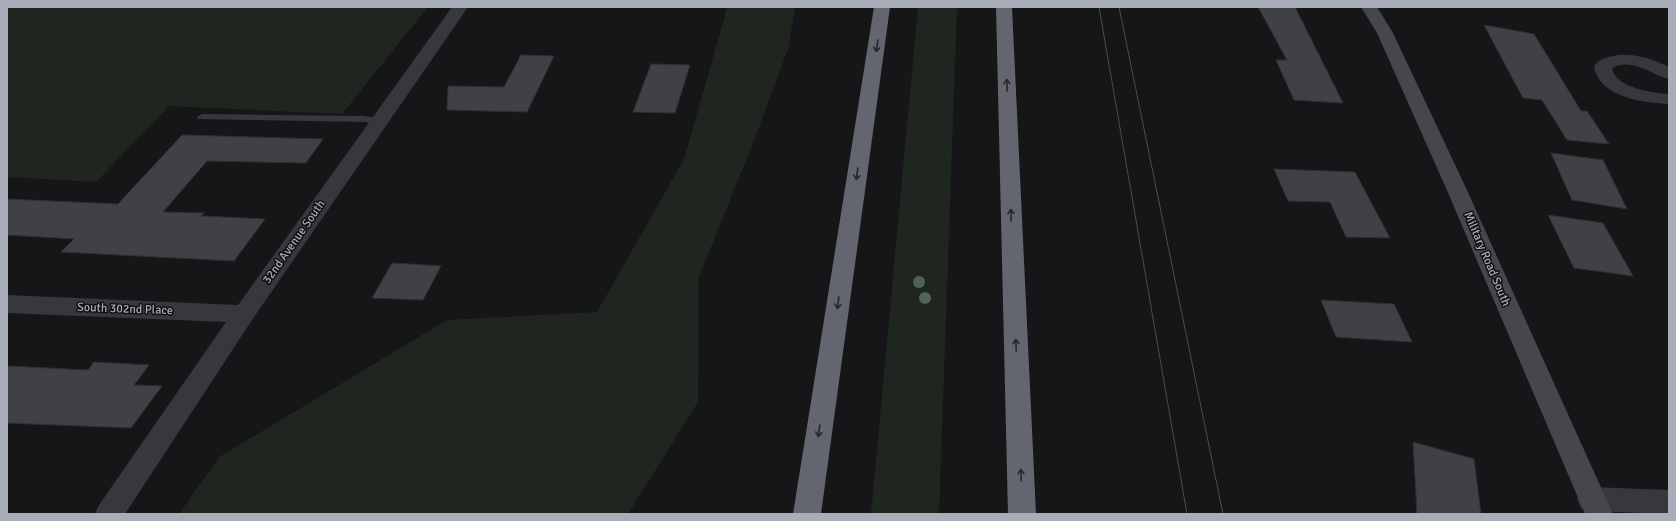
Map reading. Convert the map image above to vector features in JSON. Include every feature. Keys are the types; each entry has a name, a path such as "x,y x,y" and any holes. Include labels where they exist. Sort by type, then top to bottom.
{"highway":[{"path":"807,514 882,7"},
{"path":"1004,7 1022,514"}],"main road":[{"name":"Military Road South","path":"1369,7 1385,33 1456,188 1595,506"}],"street":[{"name":"32nd Avenue South","path":"109,514 244,314 460,7"},
{"path":"1669,74 1654,66 1628,60 1608,62 1603,66 1602,70 1605,76 1612,83 1622,89 1648,97 1669,98"},
{"name":"South 302nd Place","path":"7,304 244,314"},
{"path":"1595,506 1669,502"}],"lane":[{"path":"202,117 364,119 379,121"}],"shaded area":[{"path":"7,7 428,7 342,114 169,106 96,182 7,177"},
{"path":"795,7 788,49 755,138 699,277 698,402 628,514 179,514 219,457 447,320 597,312 684,159 727,8"},
{"path":"918,7 957,7 939,514 871,514"}],"building":[{"path":"1258,7 1295,7 1343,103 1294,100 1276,60 1287,60"},
{"path":"1484,25 1534,34 1581,111 1587,111 1609,144 1567,140 1542,100 1523,98"},
{"path":"521,55 554,56 527,112 447,110 448,86 504,87"},
{"path":"651,64 690,65 675,113 633,112"},
{"path":"182,135 323,139 306,163 207,161 163,212 204,213 201,216 265,219 234,261 61,252 74,239 7,235 7,199 118,204"},
{"path":"1551,153 1603,160 1627,209 1572,200"},
{"path":"1274,169 1355,172 1390,238 1346,237 1330,202 1288,201"},
{"path":"1548,215 1603,223 1633,276 1574,268"},
{"path":"392,263 441,266 423,300 372,298"},
{"path":"1321,300 1394,304 1412,342 1336,337"},
{"path":"94,362 149,365 134,385 162,386 131,428 7,423 7,366 88,370"},
{"path":"1413,442 1474,459 1481,514 1417,514"}],"tram line":[{"path":"1099,7 1187,514"},
{"path":"1119,7 1223,514"}]}
